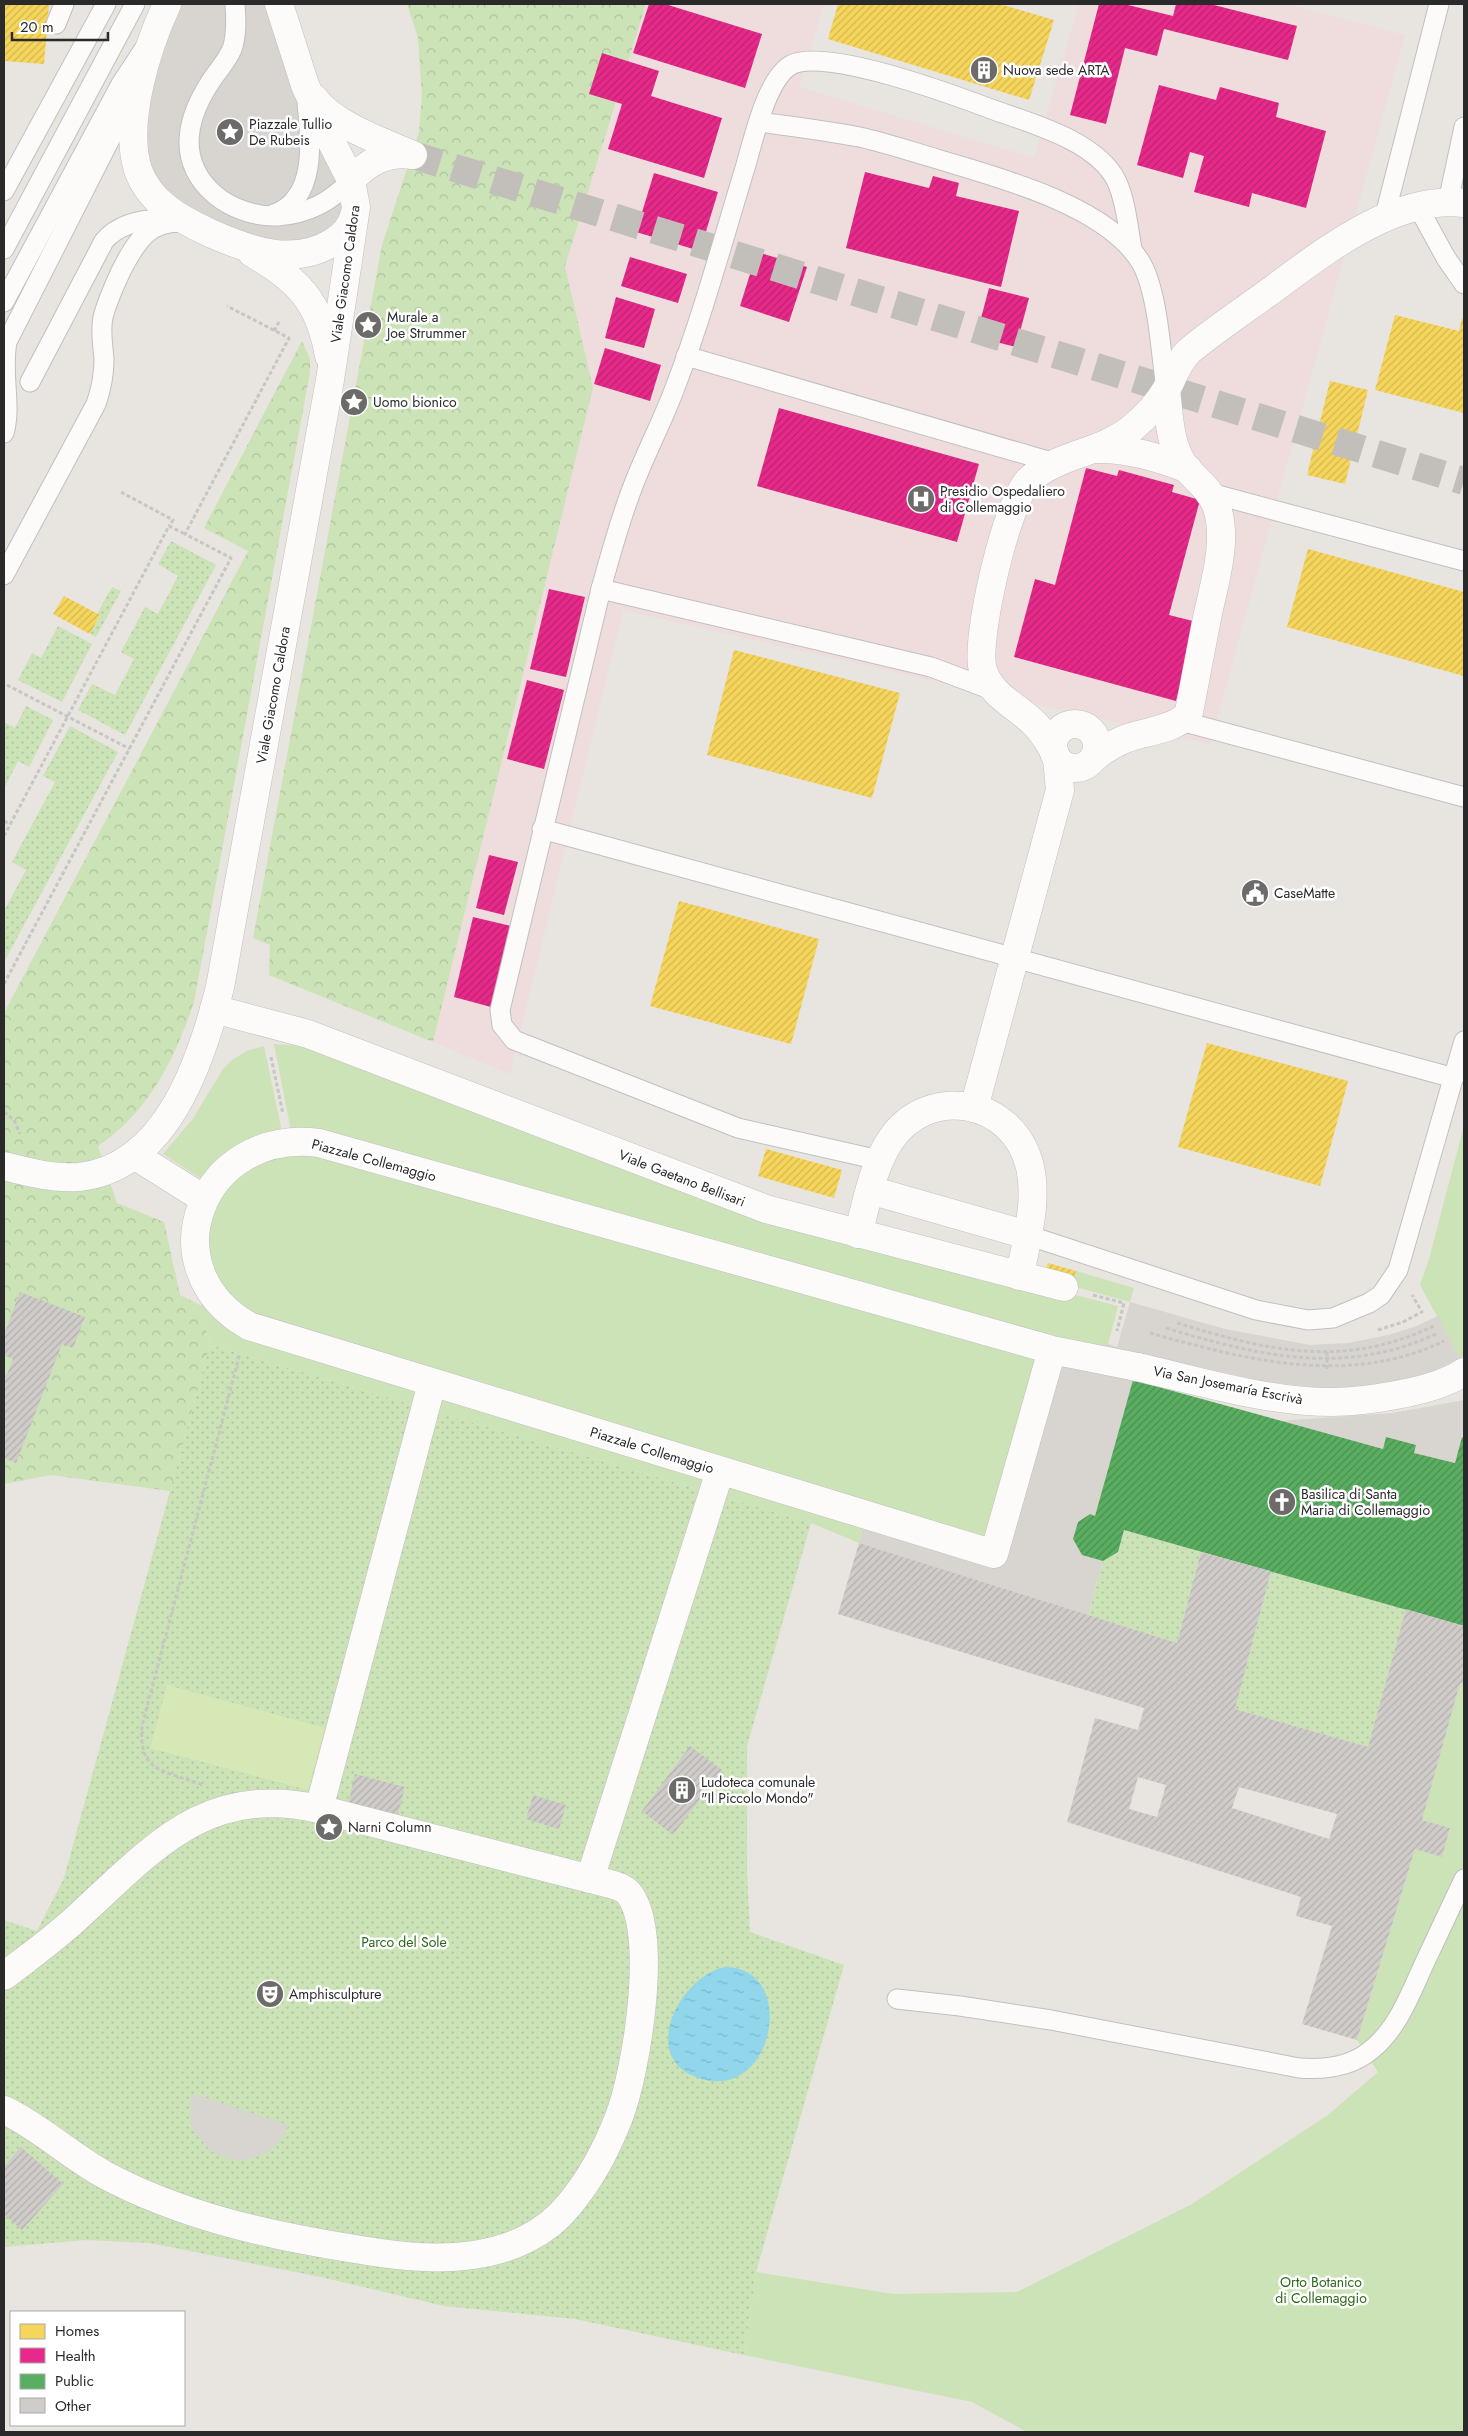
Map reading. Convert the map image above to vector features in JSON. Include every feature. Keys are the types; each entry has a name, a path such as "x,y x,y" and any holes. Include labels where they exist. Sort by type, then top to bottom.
{"street":[{"path":"166,4 152,40 142,77 134,128 138,169 148,188 163,206 192,224 240,246 274,254 322,248 347,230 354,215"},
{"name":"Viale Giacomo Caldora","path":"4,1166 48,1176 80,1177 101,1172 134,1155 160,1128 179,1100 200,1052 214,1009 228,949 330,380 356,201 351,180 305,85 279,4"},
{"path":"305,85 320,106 333,116 413,155 400,153 383,157 359,172 351,180"},
{"path":"1072,758 1035,723 995,691 983,670 981,642 1010,513 1020,492 1029,480 1055,463 1094,449 1132,429 1166,390 1179,362 1196,345 1328,249 1384,219 1418,207 1456,202"},
{"name":"Viale Giacomo Caldora","path":"240,246 286,275 311,302 323,328 330,359 330,380"},
{"path":"1072,758 1181,721 1189,712 1219,555 1220,533 1218,514 1210,494 1188,469 1174,441 1166,390"},
{"path":"1094,449 1110,448 1145,454 1188,469"},
{"path":"974,1108 1060,790 1072,758"},
{"name":"Viale Gaetano Bellisari","path":"214,1009 290,1028 740,1200 858,1234 1064,1287"},
{"path":"858,1234 879,1160 899,1128 918,1114 931,1109 947,1106 974,1108 991,1114 1004,1122 1015,1134 1026,1156 1033,1188 1020,1276"},
{"name":"Piazzale Collemaggio","path":"1052,1350 994,1554 249,1326 227,1311 208,1288 198,1258 196,1226 204,1199 219,1177 232,1164 261,1148 288,1142 319,1143 1052,1350 1137,1367"},
{"path":"134,1155 204,1199"},
{"path":"870,1190 1027,1235"},
{"name":"Via San Josemaría Escrivà","path":"1137,1367 1274,1396 1332,1402 1366,1400 1405,1393 1436,1385 1464,1372"},
{"path":"319,1809 432,1383"},
{"path":"590,1879 720,1471"},
{"path":"4,1976 48,1943 151,1850 196,1821 228,1808 275,1802 319,1809 614,1885 628,1893 639,1918 643,1942 643,1978 632,2070 618,2118 580,2191 553,2221 535,2235 513,2245 475,2255 414,2257 327,2244 231,2222 166,2203 105,2175 4,2110"}],"lane":[{"path":"56,24 64,4"},
{"path":"4,191 106,4"},
{"path":"4,249 135,4"},
{"path":"235,4 233,45 225,62 205,90 194,114 189,135 190,160 199,178 217,197 241,209 266,216 296,214 318,206 339,193 351,180"},
{"path":"1384,219 1438,4"},
{"path":"4,302 121,84 134,61 152,40"},
{"path":"879,1160 759,1134 725,1124 514,1040 502,1025 500,1010 600,589 616,534 635,482 686,356 760,122 777,80 783,71 799,62 834,63 894,76 962,98 1068,139 1098,158 1109,168 1122,197 1132,249"},
{"path":"4,433 6,421 4,369 7,342 142,77"},
{"path":"266,216 283,211 290,205 301,191 307,174 310,133 305,85"},
{"path":"760,122 866,139 1019,184 1088,216 1118,236 1132,249 1147,274 1153,300 1166,390"},
{"path":"1456,202 1464,127"},
{"path":"1418,207 1446,258 1464,284"},
{"path":"30,382 108,237 120,228 141,221 174,220 192,224"},
{"path":"4,576 96,404 103,377 103,318 116,283 135,245 146,233 158,226 177,222 192,224"},
{"path":"686,356 1055,463"},
{"path":"1210,494 1464,561"},
{"path":"600,589 930,667 995,691"},
{"path":"1181,721 1464,796"},
{"path":"542,829 1454,1078"},
{"path":"1027,1235 1256,1310 1308,1320 1333,1318 1345,1314 1381,1295 1398,1270 1464,1041"},
{"path":"897,1999 960,2006 1060,2022 1294,2068 1337,2067 1355,2060 1372,2050 1393,2023 1406,2002 1464,1879"}],"path":[{"path":"185,534 289,338 227,306"},
{"path":"274,331 279,322"},
{"path":"4,836 173,520 121,492"},
{"path":"4,984 231,558 169,526"},
{"path":"7,685 130,749"},
{"path":"4,821 10,824"},
{"path":"270,1048 288,1142"},
{"path":"4,1112 14,1120 20,1134"},
{"path":"1064,1287 1124,1303 1114,1340"},
{"path":"227,1311 227,1316 240,1343 240,1354 142,1726 141,1743 144,1755 153,1766 206,1787 219,1796 228,1808"},
{"path":"1166,1328 1224,1346 1268,1355 1327,1360 1357,1358 1393,1350 1416,1344 1438,1333"},
{"path":"1150,1333 1238,1356 1282,1364 1327,1367 1362,1366 1402,1357 1444,1341"},
{"path":"1327,1352 1328,1375"}],"shaded area":[{"name":"Piazzale Tullio De Rubeis","path":"167,4 279,4 355,197 314,251 192,224 138,169"},
{"name":"Presidio Ospedaliero di Collemaggio","path":"646,4 824,4 799,87 1034,158 1079,4 1286,4 1405,35 1210,744 623,610 510,1074 433,1042 593,388 565,266"},
{"path":"1130,1302 1225,1329 1310,1345 1348,1343 1388,1335 1414,1327 1438,1316 1460,1358 1433,1371 1399,1381 1364,1388 1331,1389 1267,1382 1141,1354 1095,1516 1090,1514 1078,1522 1073,1539 1082,1555 1103,1561 1088,1615 859,1543 868,1510 990,1547 1053,1345 1108,1344 1117,1347"},
{"path":"1464,1400 1464,1429 1455,1463 1414,1453 1416,1445 1386,1438 1383,1449 1279,1421 1393,1413"},
{"path":"191,2093 289,2125 279,2142 270,2150 257,2157 242,2160 228,2159 212,2152 194,2132 190,2119"}],"green space":[{"path":"407,4 646,4 565,266 593,388 433,1042 269,975 270,945 253,938 382,245 419,132 422,95 418,38"},
{"path":"302,341 310,359 310,372 194,1002 169,1063 146,1100 132,1117 98,1146 117,1203 164,1222 180,1295 200,1305 210,1345 170,1491 51,1475 4,1484 4,1013 248,551 204,528"},
{"path":"171,541 216,565 125,735 78,710 92,684 115,695 134,659 121,652 145,607 158,614 178,576 158,564"},
{"path":"112,587 121,591 96,637 90,634 100,616 97,614"},
{"path":"58,626 92,644 62,702 18,680 32,653 41,658"},
{"path":"26,706 53,720 29,767 18,761 4,789 4,722 15,728"},
{"path":"70,726 118,752 4,962 4,911 26,870 12,862 55,782 43,776"},
{"path":"274,1044 304,1046 1063,1292 1118,1306 1108,1344 1053,1345 292,1136"},
{"path":"264,1046 283,1137 206,1182 163,1154 192,1120 223,1069 232,1060 247,1051"},
{"path":"1464,1126 1464,1355 1460,1358 1420,1285 1429,1259"},
{"path":"322,1149 1044,1354 990,1547 257,1324 221,1297 203,1228 239,1167"},
{"path":"1076,1271 1134,1288 1130,1302 1072,1286"},
{"path":"208,1304 866,1520 859,1543 811,1523 210,1345 200,1305"},
{"name":"Parco del Sole","path":"210,1345 811,1523 747,1746 747,1873 750,1932 844,1965 756,2272 744,2355 575,2319 444,2306 325,2278 150,2243 86,2240 4,2247 4,1920 37,1931 64,1878"},
{"path":"1124,1530 1201,1552 1177,1643 1088,1615 1103,1561 1118,1552"},
{"path":"1271,1571 1406,1609 1368,1747 1235,1709"},
{"name":"Orto Botanico di Collemaggio","path":"1460,1683 1464,1684 1464,2432 1027,2432 972,2402 744,2355 756,2272 893,2294 1017,2292 1192,2204 1328,2115 1378,2072 1357,2040 1415,1849 1442,1856 1450,1828 1422,1820"},
{"path":"167,1685 325,1728 308,1790 150,1748"}],"water":[{"path":"725,1967 748,1973 763,1988 769,2010 768,2033 759,2055 744,2072 723,2081 696,2077 679,2067 670,2052 668,2035 672,2018 681,2000 693,1985 708,1973"}],"building: Homes":[{"path":"4,4 49,4 44,64 4,61"},
{"name":"Nuova sede ARTA","path":"838,4 1000,4 1054,20 1029,100 828,39"},
{"path":"1395,315 1459,331 1462,318 1464,319 1464,413 1375,390"},
{"path":"1330,381 1368,390 1345,484 1307,475"},
{"path":"1308,549 1464,592 1464,676 1287,627"},
{"path":"64,596 100,615 90,634 53,614"},
{"path":"734,650 900,693 872,798 707,755"},
{"path":"679,901 819,939 791,1044 650,1006"},
{"path":"1207,1043 1348,1081 1320,1186 1178,1147"},
{"path":"766,1149 842,1170 834,1198 758,1176"},
{"path":"1048,1263 1076,1271 1072,1286 1043,1277"}],"building: Health":[{"path":"649,4 665,4 762,34 745,88 633,53"},
{"path":"1099,4 1124,4 1173,16 1176,4 1210,4 1297,26 1288,60 1164,29 1157,56 1125,48 1106,124 1070,115"},
{"path":"602,53 659,71 651,96 722,118 704,178 608,149 622,104 589,94"},
{"path":"1159,85 1216,100 1220,87 1279,103 1276,117 1326,131 1306,208 1252,193 1249,207 1194,192 1204,156 1190,152 1183,178 1137,165"},
{"path":"865,172 929,188 933,176 959,183 956,196 1019,211 1001,287 846,248"},
{"path":"654,173 718,192 700,251 636,232"},
{"path":"757,252 807,267 789,322 740,306"},
{"path":"630,257 687,274 678,303 621,286"},
{"path":"989,288 1029,298 1016,347 976,337"},
{"path":"616,297 655,309 644,348 605,338"},
{"path":"605,348 661,365 650,401 594,384"},
{"path":"779,408 979,464 957,542 757,486"},
{"path":"1086,468 1117,476 1119,470 1174,485 1172,492 1200,500 1169,615 1197,622 1176,701 1014,657 1035,579 1055,585"},
{"path":"549,589 585,597 566,677 530,669"},
{"path":"527,680 564,690 544,769 507,759"},
{"path":"489,855 518,862 504,915 476,908"},
{"path":"473,917 511,926 491,1007 454,997"}],"building: Public":[{"name":"Basilica di Santa Maria di Collemaggio","path":"1133,1380 1383,1449 1386,1437 1416,1445 1414,1453 1455,1463 1462,1437 1464,1438 1464,1626 1124,1530 1118,1552 1103,1561 1082,1555 1073,1539 1078,1522 1090,1514 1095,1516"}],"building: Other":[{"path":"20,1292 85,1317 73,1348 62,1344 16,1463 4,1458 4,1382 13,1359 4,1355 4,1335"},
{"path":"859,1543 1177,1643 1201,1552 1271,1571 1235,1709 1368,1747 1406,1609 1464,1626 1464,1684 1460,1683 1422,1820 1450,1828 1442,1857 1415,1849 1357,2040 1302,2024 1332,1926 1296,1916 1301,1897 1067,1822 1095,1718 1138,1730 1144,1708 838,1614","holes":["1138,1777 1166,1785 1157,1817 1129,1809","1239,1787 1337,1814 1329,1839 1232,1808"]},
{"name":"Ludoteca comunale \"Il Piccolo Mondo\"","path":"690,1746 722,1770 673,1835 642,1811"},
{"path":"355,1774 405,1787 396,1822 347,1809"},
{"path":"533,1795 566,1805 559,1829 526,1819"},
{"path":"21,2147 63,2184 22,2230 4,2214 4,2167"}],"tunnel":[{"path":"413,155 1464,481"}],"place":[{"name":"Nuova sede ARTA","path":"984,70"},
{"name":"Piazzale Tullio De Rubeis","path":"230,132"},
{"name":"Murale a Joe Strummer","path":"368,325"},
{"name":"Uomo bionico","path":"354,402"},
{"name":"Presidio Ospedaliero di Collemaggio","path":"921,499"},
{"name":"CaseMatte","path":"1255,893"},
{"name":"Basilica di Santa Maria di Collemaggio","path":"1282,1502"},
{"name":"Ludoteca comunale \"Il Piccolo Mondo\"","path":"682,1790"},
{"name":"Narni Column","path":"329,1827"},
{"name":"Amphisculpture","path":"270,1994"}]}
